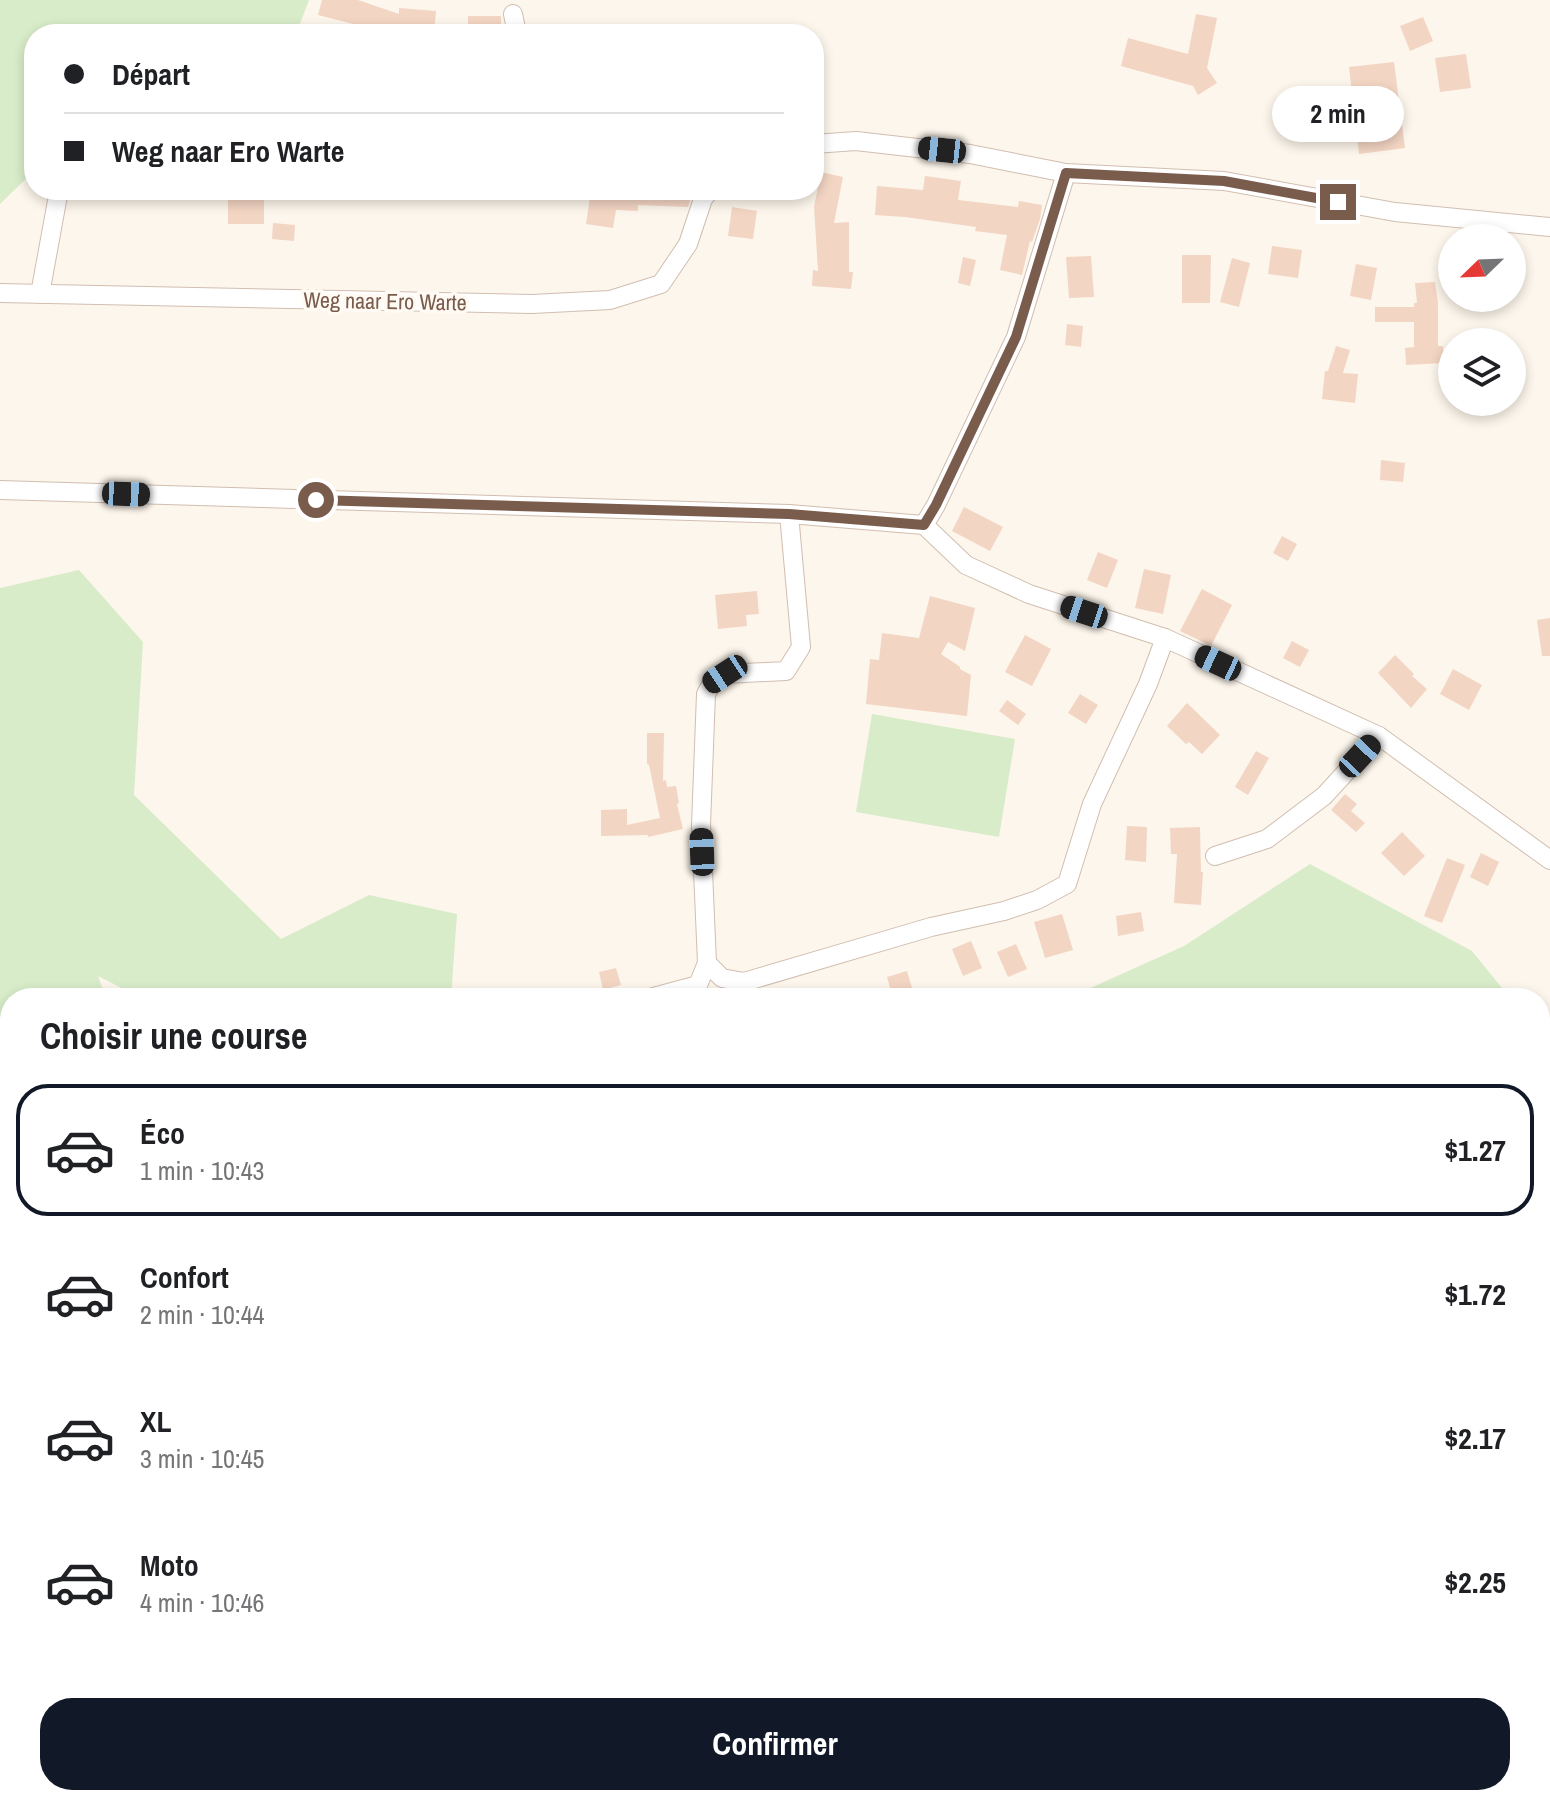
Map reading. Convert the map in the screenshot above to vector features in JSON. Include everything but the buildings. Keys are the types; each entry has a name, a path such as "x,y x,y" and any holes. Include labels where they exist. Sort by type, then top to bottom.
{"street":[{"path":"513,14 515,24"},
{"path":"824,141 856,141 970,154 1066,173 1224,181 1395,212 1550,227"},
{"path":"924,525 1016,337 1066,173"},
{"path":"40,294 57,200"},
{"name":"Weg naar Ero Warte","path":"0,293 532,304 610,300 661,284 688,244 703,200"},
{"path":"0,490 789,514 924,525 966,565 1029,594 1165,638 1379,736 1550,860"},
{"path":"687,988 698,985 707,963 701,825 706,694 712,683 725,674 786,671 801,647 789,514"},
{"path":"707,963 722,978 744,982 931,927 1004,911 1037,900 1067,884 1092,804 1148,684 1165,638"},
{"path":"1215,856 1267,839 1324,796 1379,736"}],"green space":[{"path":"0,0 309,0 300,24 24,24 24,181 0,204"},
{"path":"79,570 143,642 134,795 281,939 369,895 457,914 452,988 121,988 98,976 102,988 0,988 0,588"},
{"path":"872,714 1015,739 999,837 856,812"},
{"path":"1310,864 1472,951 1502,988 1090,988 1184,946"}],"route":[{"path":"316,500 789,514 924,525 1016,337 1066,173 1224,181 1338,202"}]}
